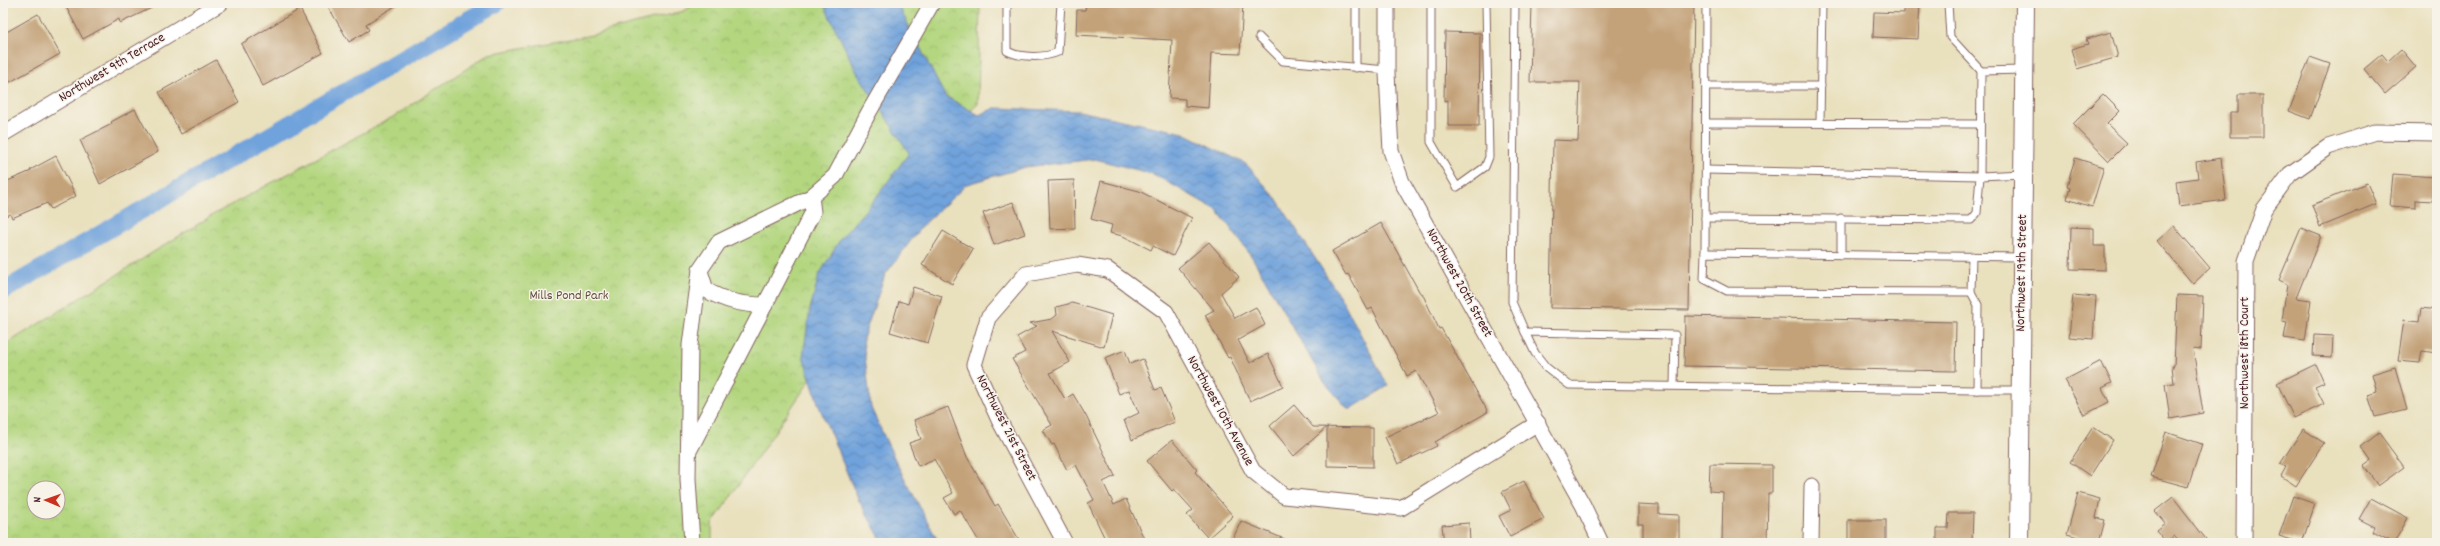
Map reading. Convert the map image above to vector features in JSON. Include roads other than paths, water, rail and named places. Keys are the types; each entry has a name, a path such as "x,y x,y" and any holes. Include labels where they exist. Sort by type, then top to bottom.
{"street":[{"name":"Northwest 9th Terrace","path":"3,134 221,3"},
{"path":"692,543 688,454 690,345 700,270 719,242 811,197 836,176 869,112 932,3"},
{"name":"Northwest 20th Street","path":"1387,3 1387,70 1391,151 1402,182 1538,423 1583,505 1601,543"},
{"name":"Northwest 19th Street","path":"2019,543 2025,3"},
{"name":"Northwest 18th Court","path":"2244,543 2246,261 2264,209 2290,174 2328,147 2375,132 2437,133"},
{"path":"688,454 813,212 811,197"},
{"name":"Northwest 10th Avenue","path":"1026,274 1077,265 1108,270 1166,312 1253,471 1284,496 1401,508 1538,423"},
{"path":"700,270 706,290 719,298 741,305 765,305"},
{"name":"Northwest 21st Street","path":"1026,274 988,318 974,365 999,420 1065,543"},
{"path":"1811,543 1812,486"}],"lane":[{"path":"1007,3 1007,51 1014,55 1050,56 1058,52 1060,46 1061,3"},
{"path":"1356,3 1356,68"},
{"path":"1431,3 1431,142 1457,187 1485,167 1489,157 1486,3"},
{"path":"1515,3 1512,302 1535,353 1546,367 1569,385 2021,390"},
{"path":"1706,3 1706,170 1704,279 1727,291 1971,292"},
{"path":"1820,123 1822,3"},
{"path":"1705,218 1971,220 1977,213 1980,176 1981,71 1950,37 1948,3"},
{"path":"1259,37 1283,61 1387,70"},
{"path":"1981,71 2024,70"},
{"path":"1706,86 1821,86"},
{"path":"1706,123 1980,124"},
{"path":"1706,170 1980,176 2023,174"},
{"path":"1841,255 1842,218"},
{"path":"1705,253 2022,256"},
{"path":"1972,256 1971,292 1978,305 1977,390"},
{"path":"1525,332 1675,335 1674,386"}],"water":[{"path":"823,3 897,3 945,96 979,115 995,108 1079,111 1184,133 1246,164 1276,198 1344,303 1388,386 1349,410 1325,383 1252,257 1217,210 1153,174 1095,159 1026,167 967,184 921,227 885,275 863,339 871,408 898,466 939,543 883,543 858,499 819,406 803,356 810,309 819,275 841,238 874,200 909,153 856,71"}],"waterway":[{"path":"3,291 497,3"}],"park label":[{"name":"Mills Pond Park","path":"569,296"}]}
